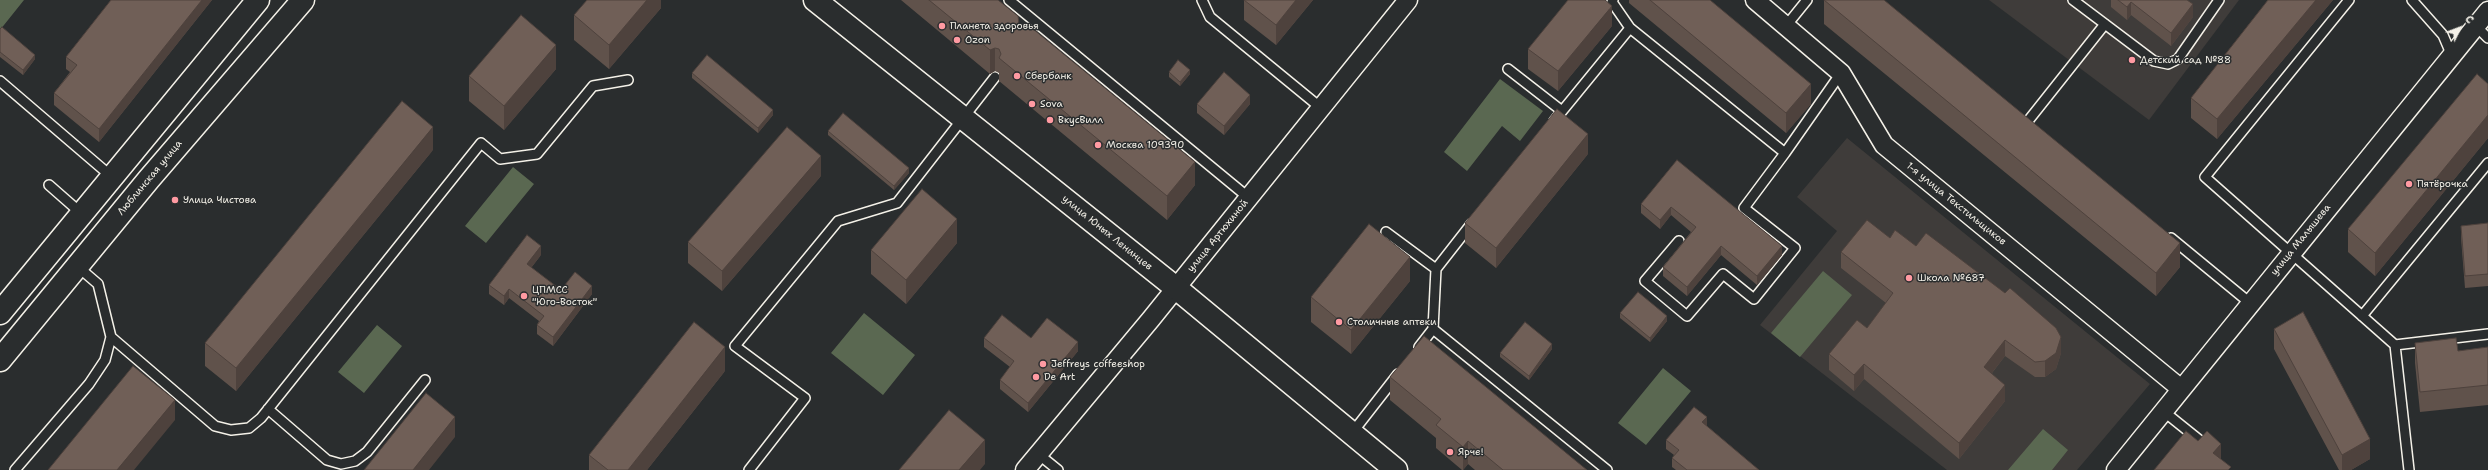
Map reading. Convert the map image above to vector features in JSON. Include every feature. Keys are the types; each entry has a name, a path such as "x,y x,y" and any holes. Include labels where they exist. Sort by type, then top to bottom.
{"main road":[{"path":"0,313 258,0"},
{"name":"Люблинская улица","path":"0,360 77,266 303,0"},
{"name":"улица Юных Ленинцев","path":"815,0 1176,288 1396,470"}],"street":[{"name":"улица Артюхиной","path":"1025,470 1037,453 1176,288 1408,0"},
{"name":"1-я улица Текстильщиков","path":"1755,0 1841,73 1884,145 2180,388"},
{"name":"улица Малышева","path":"2116,470 2162,410 2452,56 2482,32 2488,11"}],"lane":[{"path":"1009,0 1249,198"},
{"path":"1202,0 1210,17 1321,108"},
{"path":"1613,0 1612,2 1630,28 1785,153"},
{"path":"1786,26 1807,0"},
{"path":"2073,0 2154,61 2168,64 2178,59 2219,0"},
{"path":"2349,0 2205,177 2276,238 2290,254 2395,345 2409,470"},
{"path":"2412,0 2443,35 2452,56"},
{"path":"1030,34 1038,24"},
{"path":"2028,121 2105,24"},
{"path":"1548,130 1630,28"},
{"path":"1508,69 1562,111"},
{"path":"1679,241 1645,281 1686,316 1723,274 1754,299 1795,248 1744,208 1785,153 1841,73"},
{"path":"749,470 805,398 735,346 838,221 897,204 995,77"},
{"path":"111,337 215,426 231,430 249,428 268,409 481,143 500,159 537,154 592,86 628,80"},
{"path":"0,81 112,177"},
{"path":"2362,316 2488,163"},
{"path":"49,185 82,214"},
{"path":"1414,354 1433,329 1436,269 1480,214"},
{"path":"2161,230 2250,302"},
{"path":"1386,232 1436,269"},
{"path":"15,470 89,384 105,360 111,337 98,284 77,266"},
{"path":"1433,329 1607,470"},
{"path":"2395,345 2488,334"},
{"path":"1352,433 1404,367"},
{"path":"268,409 327,460 341,464 355,461 367,452 425,380"},
{"path":"2162,410 2199,438 2215,454"},
{"path":"1037,453 1058,470"}],"shaded area":[{"name":"Детский сад №88","path":"1989,0 2239,0 2149,120"},
{"name":"Школа №687","path":"1847,138 2150,384 2077,470 1947,470 1760,325 1837,231 1797,197"}],"green space":[{"path":"0,0 24,0 0,30"},
{"path":"1500,79 1543,111 1520,141 1502,126 1467,171 1444,152"},
{"path":"513,167 534,184 486,243 465,226"},
{"path":"1823,271 1852,295 1800,357 1771,333"},
{"path":"864,313 915,355 883,395 831,353"},
{"path":"377,325 402,346 364,393 338,372"},
{"path":"1663,368 1691,391 1646,445 1618,423"},
{"path":"2043,429 2068,450 2052,470 2008,470"}],"building":[{"path":"111,0 202,0 99,129 54,93 77,65 66,57"},
{"path":"587,0 647,0 609,45 574,15"},
{"path":"929,0 998,0 1018,16 1019,24 1027,24 1195,162 1167,196 999,58 1001,54 999,49 995,48 990,50"},
{"path":"1244,0 1296,0 1276,25"},
{"path":"1568,0 1605,0 1612,6 1558,71 1528,49"},
{"path":"1650,0 1710,0 1811,84 1786,113"},
{"path":"1824,0 1884,0 2180,243 2156,273"},
{"path":"2118,0 2187,0 2193,4 2171,33 2131,2 2127,7"},
{"path":"2268,0 2316,0 2217,119 2191,98"},
{"path":"521,15 556,45 504,106 469,76"},
{"path":"2,27 35,55 23,70 0,52 0,29"},
{"path":"707,55 773,110 758,128 692,73"},
{"path":"1178,60 1190,70 1180,82 1169,72"},
{"path":"1224,72 1250,95 1224,126 1197,104"},
{"path":"2477,74 2488,84 2488,115 2375,253 2348,229"},
{"path":"402,101 433,127 236,368 205,343"},
{"path":"1557,109 1588,134 1496,248 1465,223"},
{"path":"843,113 909,168 894,186 828,131"},
{"path":"787,127 821,156 722,271 688,242"},
{"path":"1677,160 1782,246 1757,276 1721,246 1687,287 1663,267 1696,227 1671,207 1660,220 1641,204"},
{"path":"922,189 957,219 906,280 871,250"},
{"path":"1867,220 1890,238 1895,230 1916,246 1926,233 2005,293 2010,288 2056,328 2061,337 2056,353 2045,361 2035,362 2005,340 1984,367 2005,385 1959,443 1864,364 1854,375 1829,354 1857,320 1867,328 1893,293 1841,252"},
{"path":"2488,223 2488,274 2465,276 2461,226"},
{"path":"1369,224 1410,257 1351,330 1311,297"},
{"name":"ЦПМСС \"Юго-Восток\"","path":"527,235 541,246 527,264 561,290 575,272 592,286 553,337 537,325 544,316 509,289 504,296 489,285"},
{"path":"1638,292 1667,316 1650,338 1620,313"},
{"path":"2303,312 2370,439 2342,455 2274,329"},
{"path":"1002,315 1031,338 1047,318 1078,342 1028,403 1000,380 1014,361 984,338"},
{"path":"694,322 725,347 628,470 608,470 589,455"},
{"path":"1525,322 1552,344 1529,376 1500,353"},
{"path":"1424,336 1587,470 1503,470 1468,441 1463,447 1436,425 1441,419 1390,377"},
{"path":"2456,338 2458,351 2488,347 2488,385 2420,392 2415,343"},
{"path":"133,366 175,400 117,470 48,470"},
{"path":"426,393 455,417 413,470 364,470"},
{"path":"1694,407 1707,417 1702,422 1759,470 1687,470 1672,458 1679,450 1666,440"},
{"path":"949,410 985,440 959,470 899,470"},
{"path":"2186,431 2198,441 2207,431 2221,444 2213,453 2231,467 2228,470 2154,470"}],"place":[{"name":"Планета здоровья","path":"942,26"},
{"name":"Ozon","path":"957,40"},
{"name":"Детский сад №88","path":"2132,60"},
{"name":"Сбербанк","path":"1017,76"},
{"name":"Sova","path":"1032,104"},
{"name":"ВкусВилл","path":"1050,120"},
{"name":"Москва 109390","path":"1098,145"},
{"name":"Пятёрочка","path":"2409,184"},
{"name":"Улица Чистова","path":"175,200"},
{"name":"Школа №687","path":"1909,278"},
{"name":"ЦПМСС \"Юго-Восток\"","path":"524,296"},
{"name":"Столичные аптеки","path":"1339,322"},
{"name":"Jeffreys coffeeshop","path":"1043,364"},
{"name":"De Art","path":"1036,377"},
{"name":"Ярче!","path":"1450,452"}]}
